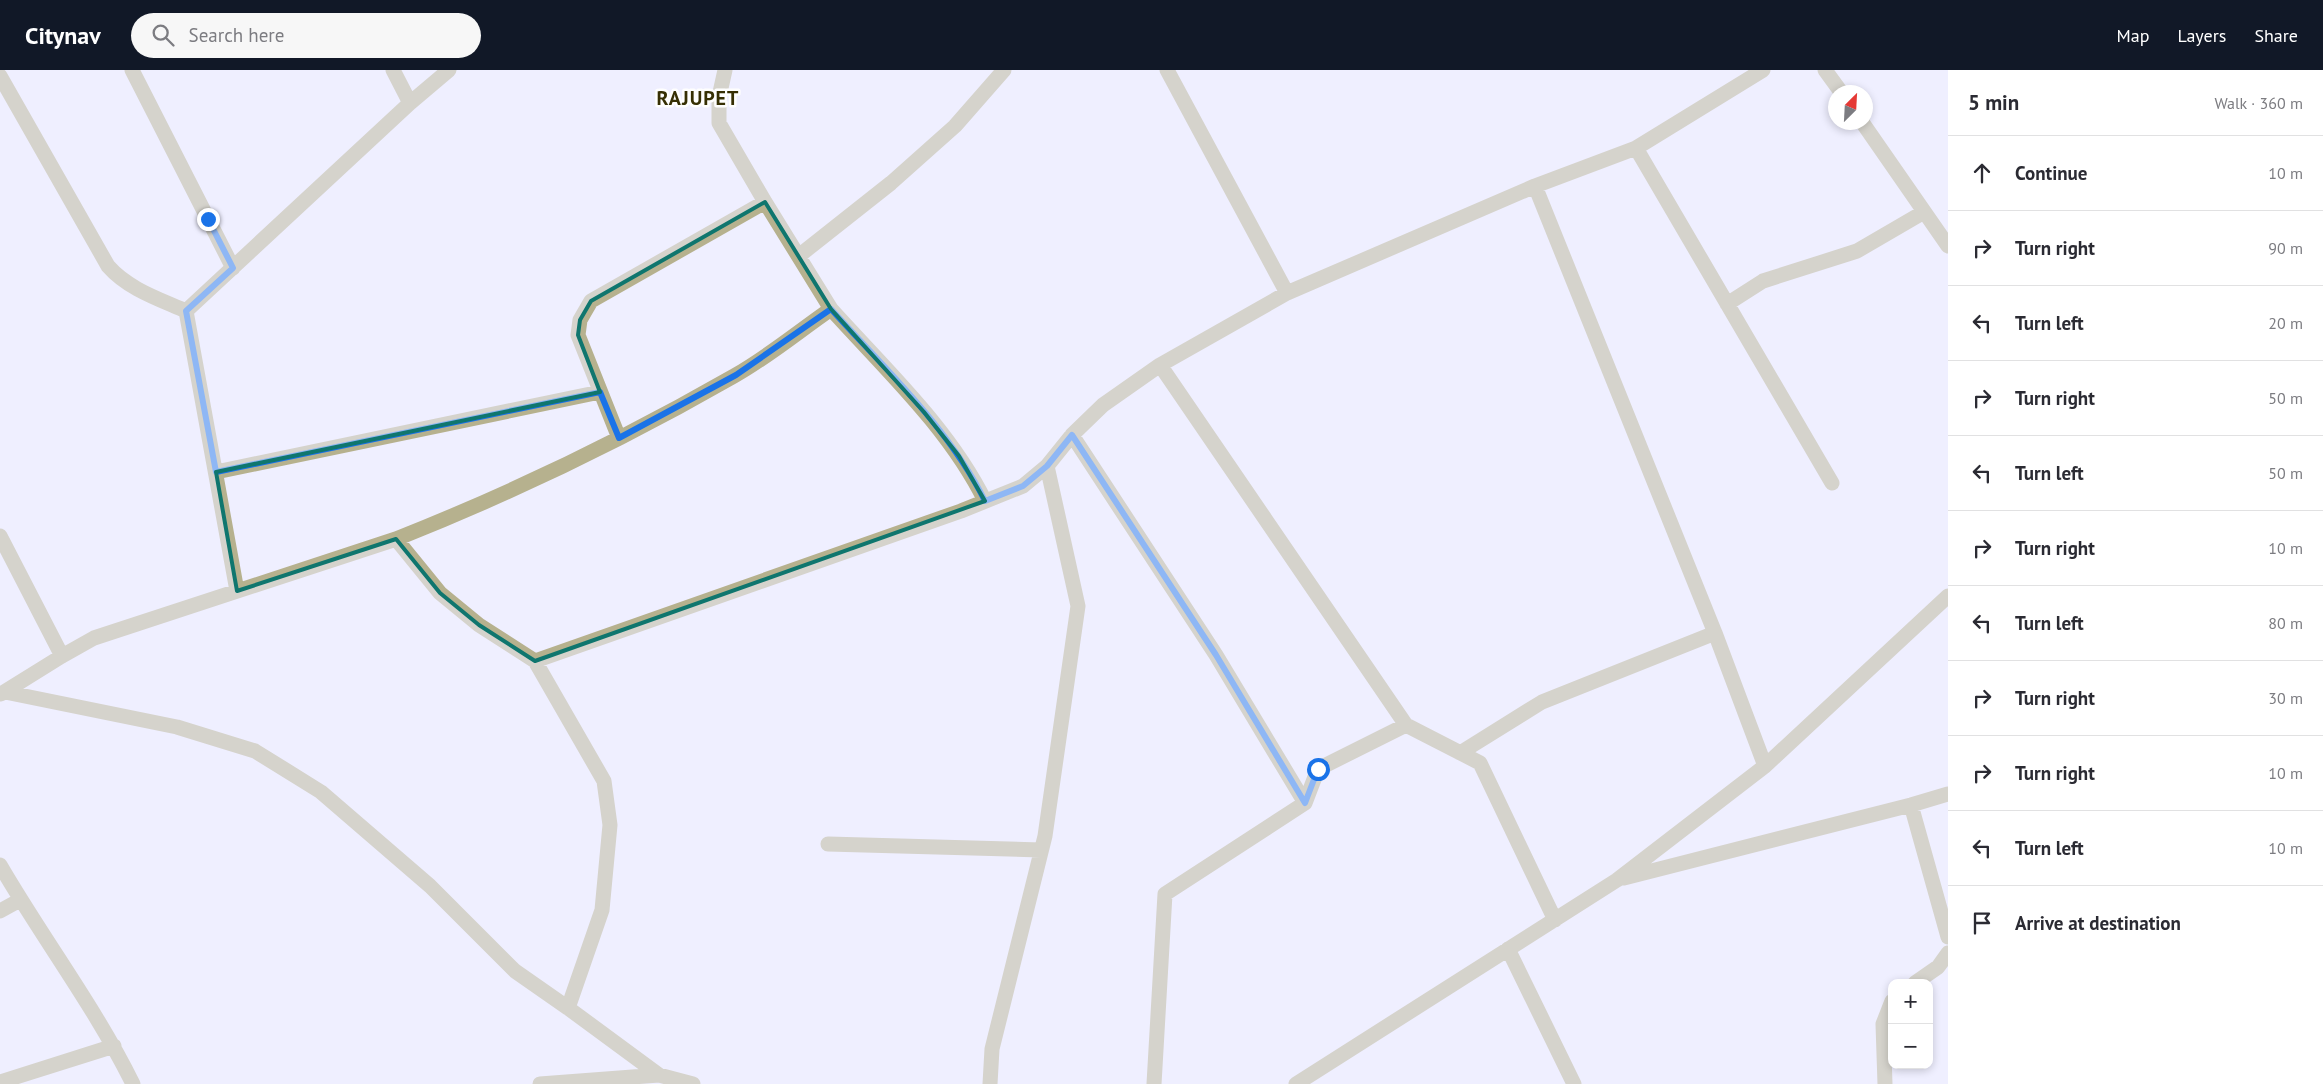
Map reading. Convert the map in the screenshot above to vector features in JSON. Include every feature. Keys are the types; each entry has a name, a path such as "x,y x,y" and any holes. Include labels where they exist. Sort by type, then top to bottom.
{"street":[{"path":"132,70 233,268"},
{"path":"393,70 410,103"},
{"path":"725,70 719,97 718,123 765,202 800,255 831,309 924,412 968,470 985,501"},
{"path":"800,255 891,183 955,126 1004,70"},
{"path":"1167,70 1287,293"},
{"path":"535,661 1023,486 1047,466 1072,435 1103,405 1160,366 1287,293 1535,186 1636,148 1763,70"},
{"path":"1825,70 1836,85"},
{"path":"186,311 445,71"},
{"path":"0,76 108,266 117,277 136,289 186,311"},
{"path":"1868,130 1948,246"},
{"path":"1636,148 1832,483"},
{"path":"1535,186 1715,632 1765,766"},
{"path":"619,438 578,335 580,320 591,301 765,202"},
{"path":"1727,304 1763,281 1857,251 1924,212"},
{"path":"2,693 94,638 396,539 467,510 619,438 736,375 831,309"},
{"path":"186,311 237,591"},
{"path":"1160,366 1406,726 1480,763 1555,920"},
{"path":"216,472 600,392"},
{"path":"1072,435 1216,655 1305,803"},
{"path":"990,1084 992,1049 1041,850 1078,606 1047,466"},
{"path":"0,536 62,656"},
{"path":"396,539 440,592 479,625 535,661 604,781 610,825 602,910 568,1008"},
{"path":"1298,1084 1617,880 1765,766 1948,596"},
{"path":"1460,753 1542,702 1715,632"},
{"path":"2,693 177,727 255,751 321,792 430,886 515,971 659,1075"},
{"path":"1154,1084 1165,894 1305,803 1318,769 1406,726"},
{"path":"1617,880 1912,805 1948,794"},
{"path":"1912,805 1948,936"},
{"path":"828,844 1041,850"},
{"path":"0,865 20,900 114,1046 133,1084"},
{"path":"0,911 20,900"},
{"path":"1508,949 1574,1084"},
{"path":"1921,979 1938,967 1948,953"},
{"path":"1885,1084 1883,1024 1888,1011"},
{"path":"0,1082 114,1046"},
{"path":"540,1084 659,1075 693,1084"}],"highlighted area":[{"path":"765,202 831,309 924,412 959,456 985,501 535,661 479,625 440,593 396,539 237,591 216,472 600,392 578,335 580,320 591,301"}],"district":[{"name":"RAJUPET","path":"698,98"}],"route":[{"path":"208,219 233,268 186,311 216,472 600,392 619,438 736,375 831,309 924,412 973,476 985,501 1023,486 1047,466 1072,435 1216,655 1305,803 1318,769"}]}
